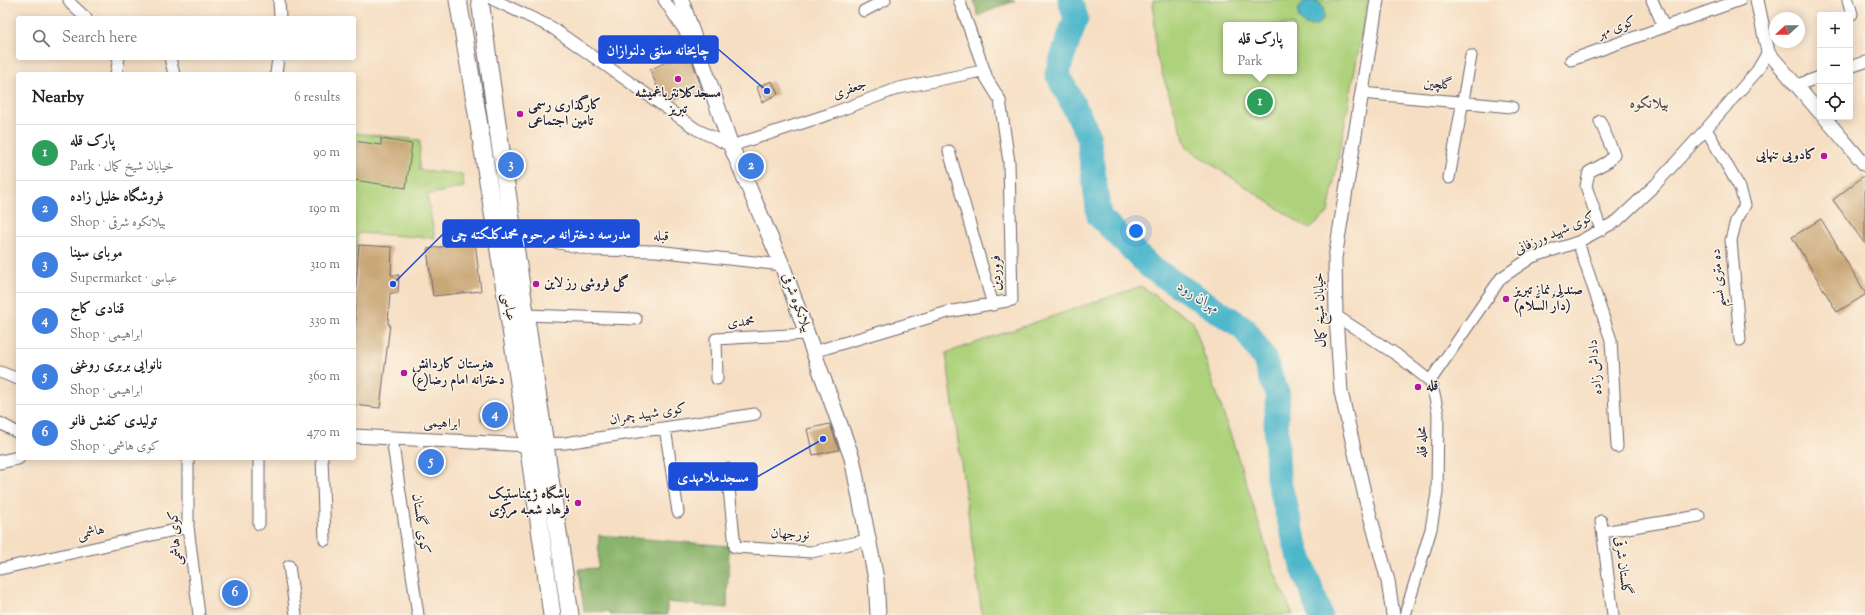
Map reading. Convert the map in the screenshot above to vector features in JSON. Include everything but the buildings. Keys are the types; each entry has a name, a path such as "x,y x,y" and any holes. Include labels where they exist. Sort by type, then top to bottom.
{"main road":[{"name":"عباسى","path":"458,0 529,445 552,615"},
{"name":"عباسى","path":"480,0 570,615"},
{"name":"بیلانکوه شرقی","path":"681,0 731,146 782,265 852,458 876,579 878,615"},
{"path":"496,232 514,234"}],"street":[{"path":"69,0 71,4 84,16"},
{"path":"279,0 280,16"},
{"path":"494,0 551,27 696,129 731,146"},
{"path":"664,0 697,49"},
{"path":"864,11 886,0"},
{"path":"959,0 984,73"},
{"name":"خیابان شیخ کمال","path":"1377,0 1335,258 1336,316 1342,392 1366,501 1388,581 1394,615"},
{"path":"1652,0 1664,27"},
{"name":"کوی مهر","path":"1571,60 1740,0"},
{"path":"1757,0 1768,52 1817,109"},
{"path":"1848,0 1851,12"},
{"name":"کوی شهید ورزفانی","path":"1430,381 1500,278 1532,257 1578,242 1617,221 1650,189 1706,129 1757,71 1768,52"},
{"path":"1449,178 1471,56"},
{"path":"116,72 119,60"},
{"path":"170,60 174,72"},
{"path":"276,72 278,60"},
{"path":"1853,66 1865,62"},
{"name":"جعفری","path":"731,146 830,114 899,88 984,73"},
{"name":"فروردین","path":"813,352 948,312 994,305 1012,300 1009,162 1000,100 984,73"},
{"path":"1797,85 1817,78"},
{"name":"گلچین","path":"1362,93 1512,107"},
{"path":"1827,120 1865,165"},
{"path":"1600,121 1614,154 1610,161 1588,172 1586,186 1601,230"},
{"name":"ده متری نسیم","path":"1706,129 1740,188 1745,205 1736,221 1730,240 1740,340"},
{"path":"949,151 994,305"},
{"name":"قبله","path":"514,234 594,250 656,251 782,265"},
{"name":"داداش زاده","path":"1578,242 1611,340 1617,447"},
{"path":"526,315 636,319"},
{"path":"1336,316 1397,355 1430,381"},
{"name":"محمدی","path":"717,379 716,339 807,334"},
{"path":"0,372 16,378"},
{"name":"محله قله","path":"1405,615 1431,529 1437,493 1438,413 1430,381"},
{"name":"کوی شهید چمران","path":"529,445 565,443 755,414"},
{"path":"0,422 16,431"},
{"path":"665,428 678,512"},
{"name":"ابراهیمی","path":"356,436 529,445"},
{"name":"کوی گلستان","path":"392,438 418,615"},
{"path":"0,462 16,458"},
{"name":"کوی هاشمی","path":"188,460 188,528 199,615"},
{"path":"259,460 259,524"},
{"path":"322,460 325,540"},
{"name":"نورجهان","path":"727,469 735,547 811,552 868,540"},
{"path":"1603,532 1699,516"},
{"name":"گلستان شرقی","path":"1601,520 1614,615"},
{"name":"هاشمی","path":"0,569 188,528"},
{"path":"289,566 296,615"}],"green space":[{"path":"974,0 1015,0 978,16"},
{"path":"1153,0 1368,0 1328,213 1309,229 1187,148 1156,55"},
{"path":"356,133 420,140 419,170 462,174 464,187 427,195 435,238 358,233 356,255"},
{"path":"1141,286 1193,322 1273,569 1293,615 982,615 946,353"},
{"path":"599,535 729,546 727,608 667,602 667,615 610,615 608,611 584,612 579,569 598,568"}],"water":[{"path":"1311,0 1320,4 1324,13 1320,22 1311,26 1302,22 1298,13 1302,4"}],"waterway":[{"name":"مهران رود","path":"1070,0 1076,18 1057,73 1088,134 1099,216 1150,267 1244,328 1264,358 1278,396 1276,422 1278,479 1298,553 1320,615"}],"place":[{"name":"مسجدکلانترباغمیشه تبریز","path":"678,79"},
{"name":"چایخانه سنتی دلنوازان","path":"767,91"},
{"name":"پارک قله","path":"1260,102"},
{"name":"کارگذاری رسمی تامین اجتماعی","path":"520,114"},
{"name":"کادویی تنهایی","path":"1824,156"},
{"name":"موبای سینا","path":"511,165"},
{"name":"فروشگاه خلیل زاده","path":"751,166"},
{"name":"مدرسه دخترانه مرحوم محمدکلکته چی","path":"393,284"},
{"name":"گل فروشی رز لاین","path":"536,284"},
{"name":"صندلی نماز تبریز (دَارُ السَّلام)","path":"1506,299"},
{"name":"هنرستان کاردانش دخترانه امام رضا(ع)","path":"404,373"},
{"name":"قله","path":"1418,387"},
{"name":"قنادی کاج","path":"495,415"},
{"name":"مسجدملامهدی","path":"823,439"},
{"name":"نانوایی بربری روغنی","path":"431,462"},
{"name":"باشگاه ژیمناستیک فرهاد شعبه مرکزی","path":"578,503"},
{"name":"تولیدی کفش فانو","path":"235,593"}],"district":[{"name":"بیلانکوه","path":"1649,104"}]}
